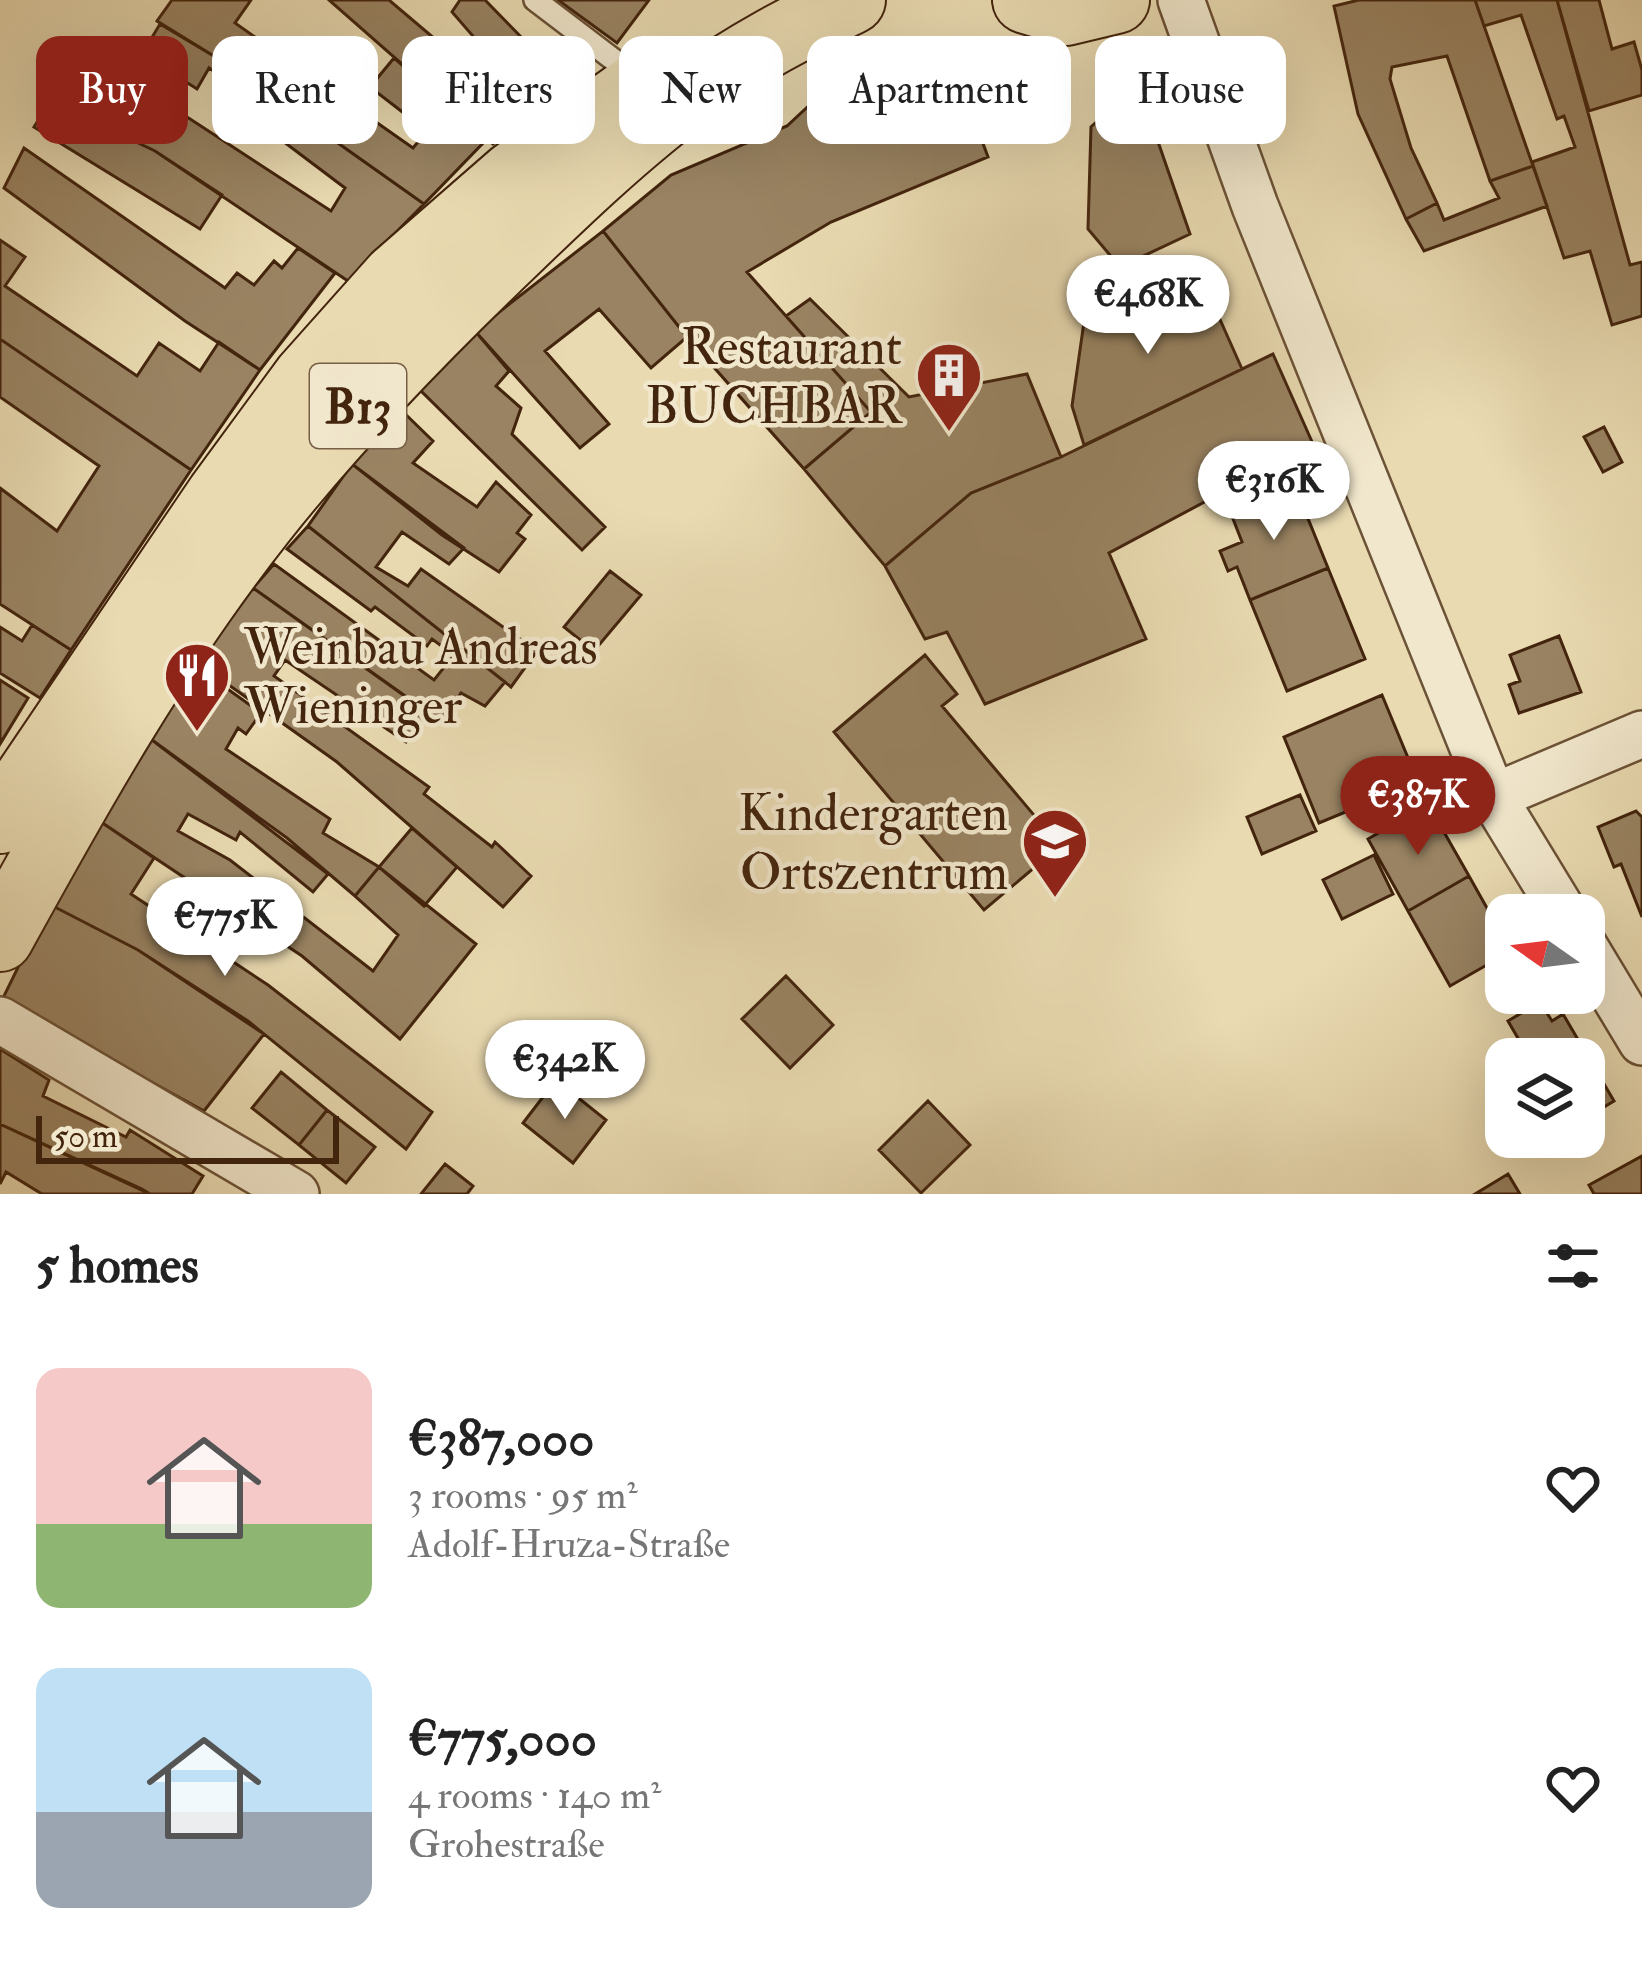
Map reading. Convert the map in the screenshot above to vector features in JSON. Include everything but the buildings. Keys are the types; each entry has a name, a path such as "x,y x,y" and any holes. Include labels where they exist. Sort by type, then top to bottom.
{"main road":[{"name":"B13","path":"728,36 795,0"},
{"name":"B13","path":"0,820 240,509 639,136 721,74 852,0"},
{"name":"B13","path":"0,938 240,509 306,378 396,277 513,175 619,99"}],"street":[{"path":"1181,0 1255,206 1493,797 1552,894"},
{"path":"1493,797 1642,734"},
{"path":"1605,981 1642,1042"},
{"path":"0,1020 296,1194"}],"lane":[{"path":"535,0 619,64"}],"place":[{"name":"Restaurant BUCHBAR","path":"949,434"},
{"name":"Weinbau Andreas Wieninger","path":"197,734"},
{"name":"Kindergarten Ortszentrum","path":"1055,900"}]}
